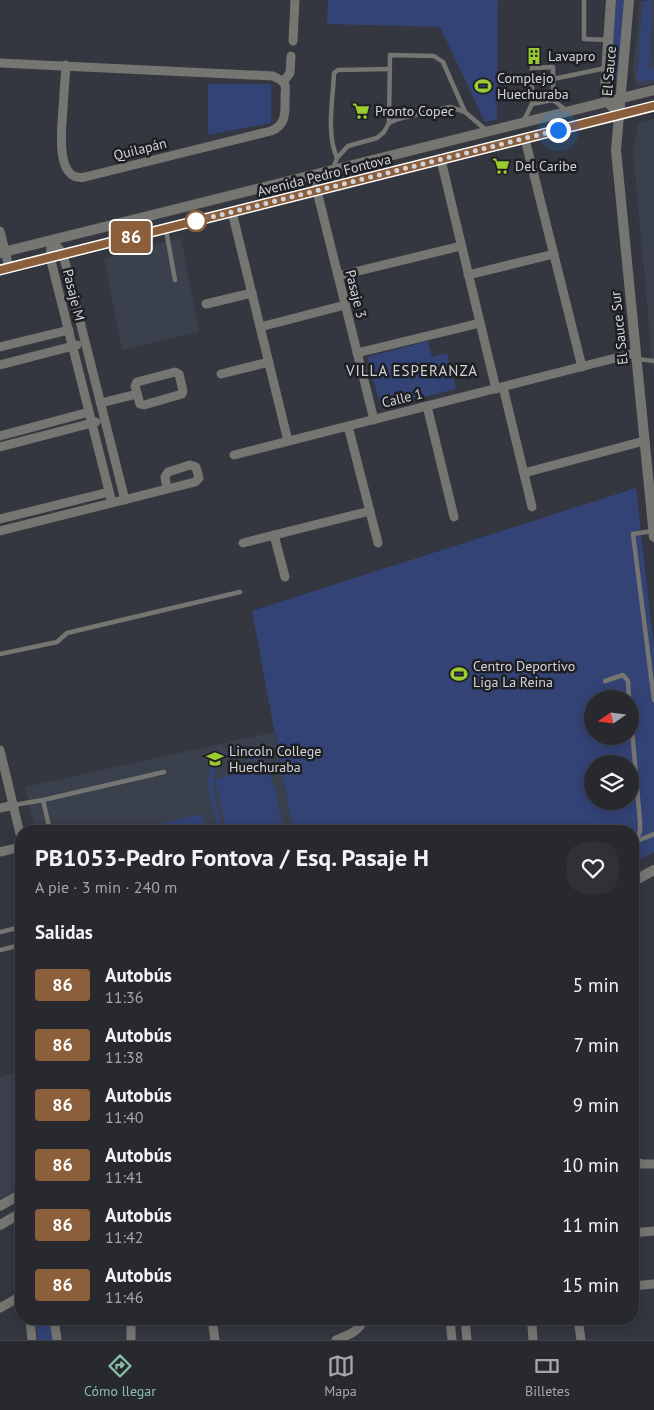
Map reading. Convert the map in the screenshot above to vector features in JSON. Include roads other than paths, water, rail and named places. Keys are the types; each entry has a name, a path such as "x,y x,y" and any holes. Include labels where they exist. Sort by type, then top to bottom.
{"street":[{"path":"293,42 295,0"},
{"name":"El Sauce","path":"611,0 605,88 608,102 618,115"},
{"name":"El Sauce","path":"618,115 630,0"},
{"name":"Quilapán","path":"66,65 61,140 62,155 69,173 80,178 276,129 282,124 285,116 285,89 283,82 290,73 291,56"},
{"path":"0,63 269,75 283,82"},
{"name":"Avenida Pedro Fontova","path":"3,252 654,90"},
{"name":"Avenida Pedro Fontova","path":"5,269 654,106"},
{"name":"El Sauce Sur","path":"618,115 617,169 644,441 650,470 654,537"},
{"path":"525,139 582,367"},
{"path":"441,160 480,322 524,472 532,506"},
{"name":"Pasaje 3","path":"312,175 374,420"},
{"path":"232,212 288,441"},
{"path":"0,231 5,269"},
{"name":"Pasaje M","path":"52,240 63,254 125,500"},
{"name":"Pasaje M","path":"52,240 50,257 112,503"},
{"path":"338,276 461,246"},
{"path":"468,275 554,254"},
{"path":"206,304 252,293"},
{"path":"260,327 345,305"},
{"path":"357,353 480,322"},
{"path":"0,347 69,330"},
{"path":"0,365 85,343"},
{"name":"Calle 1","path":"234,455 582,367 636,356"},
{"path":"221,374 269,362"},
{"path":"175,372 179,374 183,391 181,395 142,405 137,394 135,386 137,382 175,372"},
{"path":"101,403 137,394"},
{"path":"428,406 454,518"},
{"path":"0,436 89,412"},
{"path":"0,447 105,419"},
{"path":"348,426 378,543"},
{"path":"524,472 644,441"},
{"path":"0,531 167,489"},
{"path":"0,520 109,492"},
{"path":"242,544 370,511"},
{"path":"274,535 284,577"},
{"path":"0,750 18,825"},
{"path":"0,808 14,805"},
{"path":"0,852 15,848"},
{"path":"639,878 654,870"},
{"path":"639,1163 654,1164"},
{"path":"0,1206 15,1197"},
{"path":"0,1225 15,1216"},
{"path":"639,1232 654,1231"},
{"path":"639,1285 654,1284"},
{"path":"0,1308 15,1299"},
{"path":"31,1325 32,1340"},
{"path":"55,1325 57,1340"},
{"path":"130,1325 131,1340"},
{"path":"213,1325 215,1340"},
{"path":"336,1340 356,1331 361,1325"},
{"path":"451,1325 452,1340"},
{"path":"466,1325 467,1340"},
{"path":"532,1325 533,1340"},
{"path":"579,1325 581,1340"}],"lane":[{"path":"584,0 584,39 608,40"},
{"path":"389,124 390,55 434,56 443,62 465,112 487,132"},
{"path":"522,123 532,104 532,68 553,67 553,100"},
{"path":"553,79 606,68"},
{"path":"337,158 333,147 332,133 334,74 338,70 390,70"},
{"path":"532,104 553,100 568,111"},
{"path":"332,170 337,158 348,146 377,138 389,124 398,119 450,108 465,112"},
{"path":"166,228 175,280"},
{"path":"636,356 654,361"},
{"path":"653,531 633,534 654,700"},
{"path":"0,654 57,642 67,633 240,592"},
{"path":"605,681 623,675 628,681 628,690"},
{"path":"633,745 640,822 639,834"},
{"path":"14,805 164,772"},
{"path":"43,800 49,825"},
{"path":"639,841 654,834"},
{"path":"0,932 15,928"},
{"path":"0,950 15,946"}],"place":[{"name":"Lavapro","path":"534,56"},
{"name":"Complejo Huechuraba","path":"483,86"},
{"name":"Pronto Copec","path":"361,111"},
{"name":"Del Caribe","path":"501,166"},
{"name":"Centro Deportivo Liga La Reina","path":"459,674"},
{"name":"Lincoln College Huechuraba","path":"215,759"}],"district":[{"name":"VILLA ESPERANZA","path":"412,371"}]}
